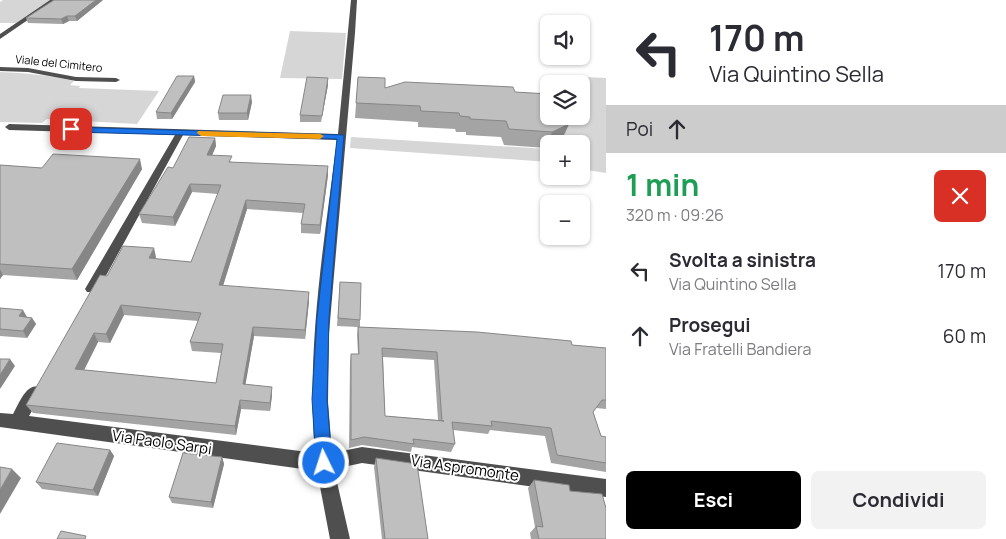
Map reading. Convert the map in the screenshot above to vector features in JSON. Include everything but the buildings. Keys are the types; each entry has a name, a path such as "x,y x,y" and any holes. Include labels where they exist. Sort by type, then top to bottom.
{"street":[{"path":"0,37 54,0"},
{"path":"340,539 331,509 324,463 319,399 323,318 354,0"},
{"name":"Viale del Cimitero","path":"0,69 44,72 76,79 116,80"},
{"path":"9,127 341,137"},
{"path":"86,300 180,132"},
{"path":"17,422 40,382"},
{"name":"Via Paolo Sarpi","path":"0,420 324,463"},
{"name":"Via Aspromonte","path":"324,463 362,455 606,488"}],"shaded area":[{"path":"3,0 50,0 16,23 0,23 0,2"},
{"path":"290,31 346,33 342,79 280,78"},
{"path":"0,72 65,79 74,81 70,85 80,86 79,88 159,91 137,124 47,119 42,123 0,122"},
{"path":"590,77 606,78 606,173 590,170 590,135 565,135 560,125 590,125"},
{"path":"351,137 540,148 540,161 350,148"}],"slow traffic":[{"path":"201,133 320,136"}],"route":[{"path":"71,129 341,137 323,318 319,399 324,463"}]}
